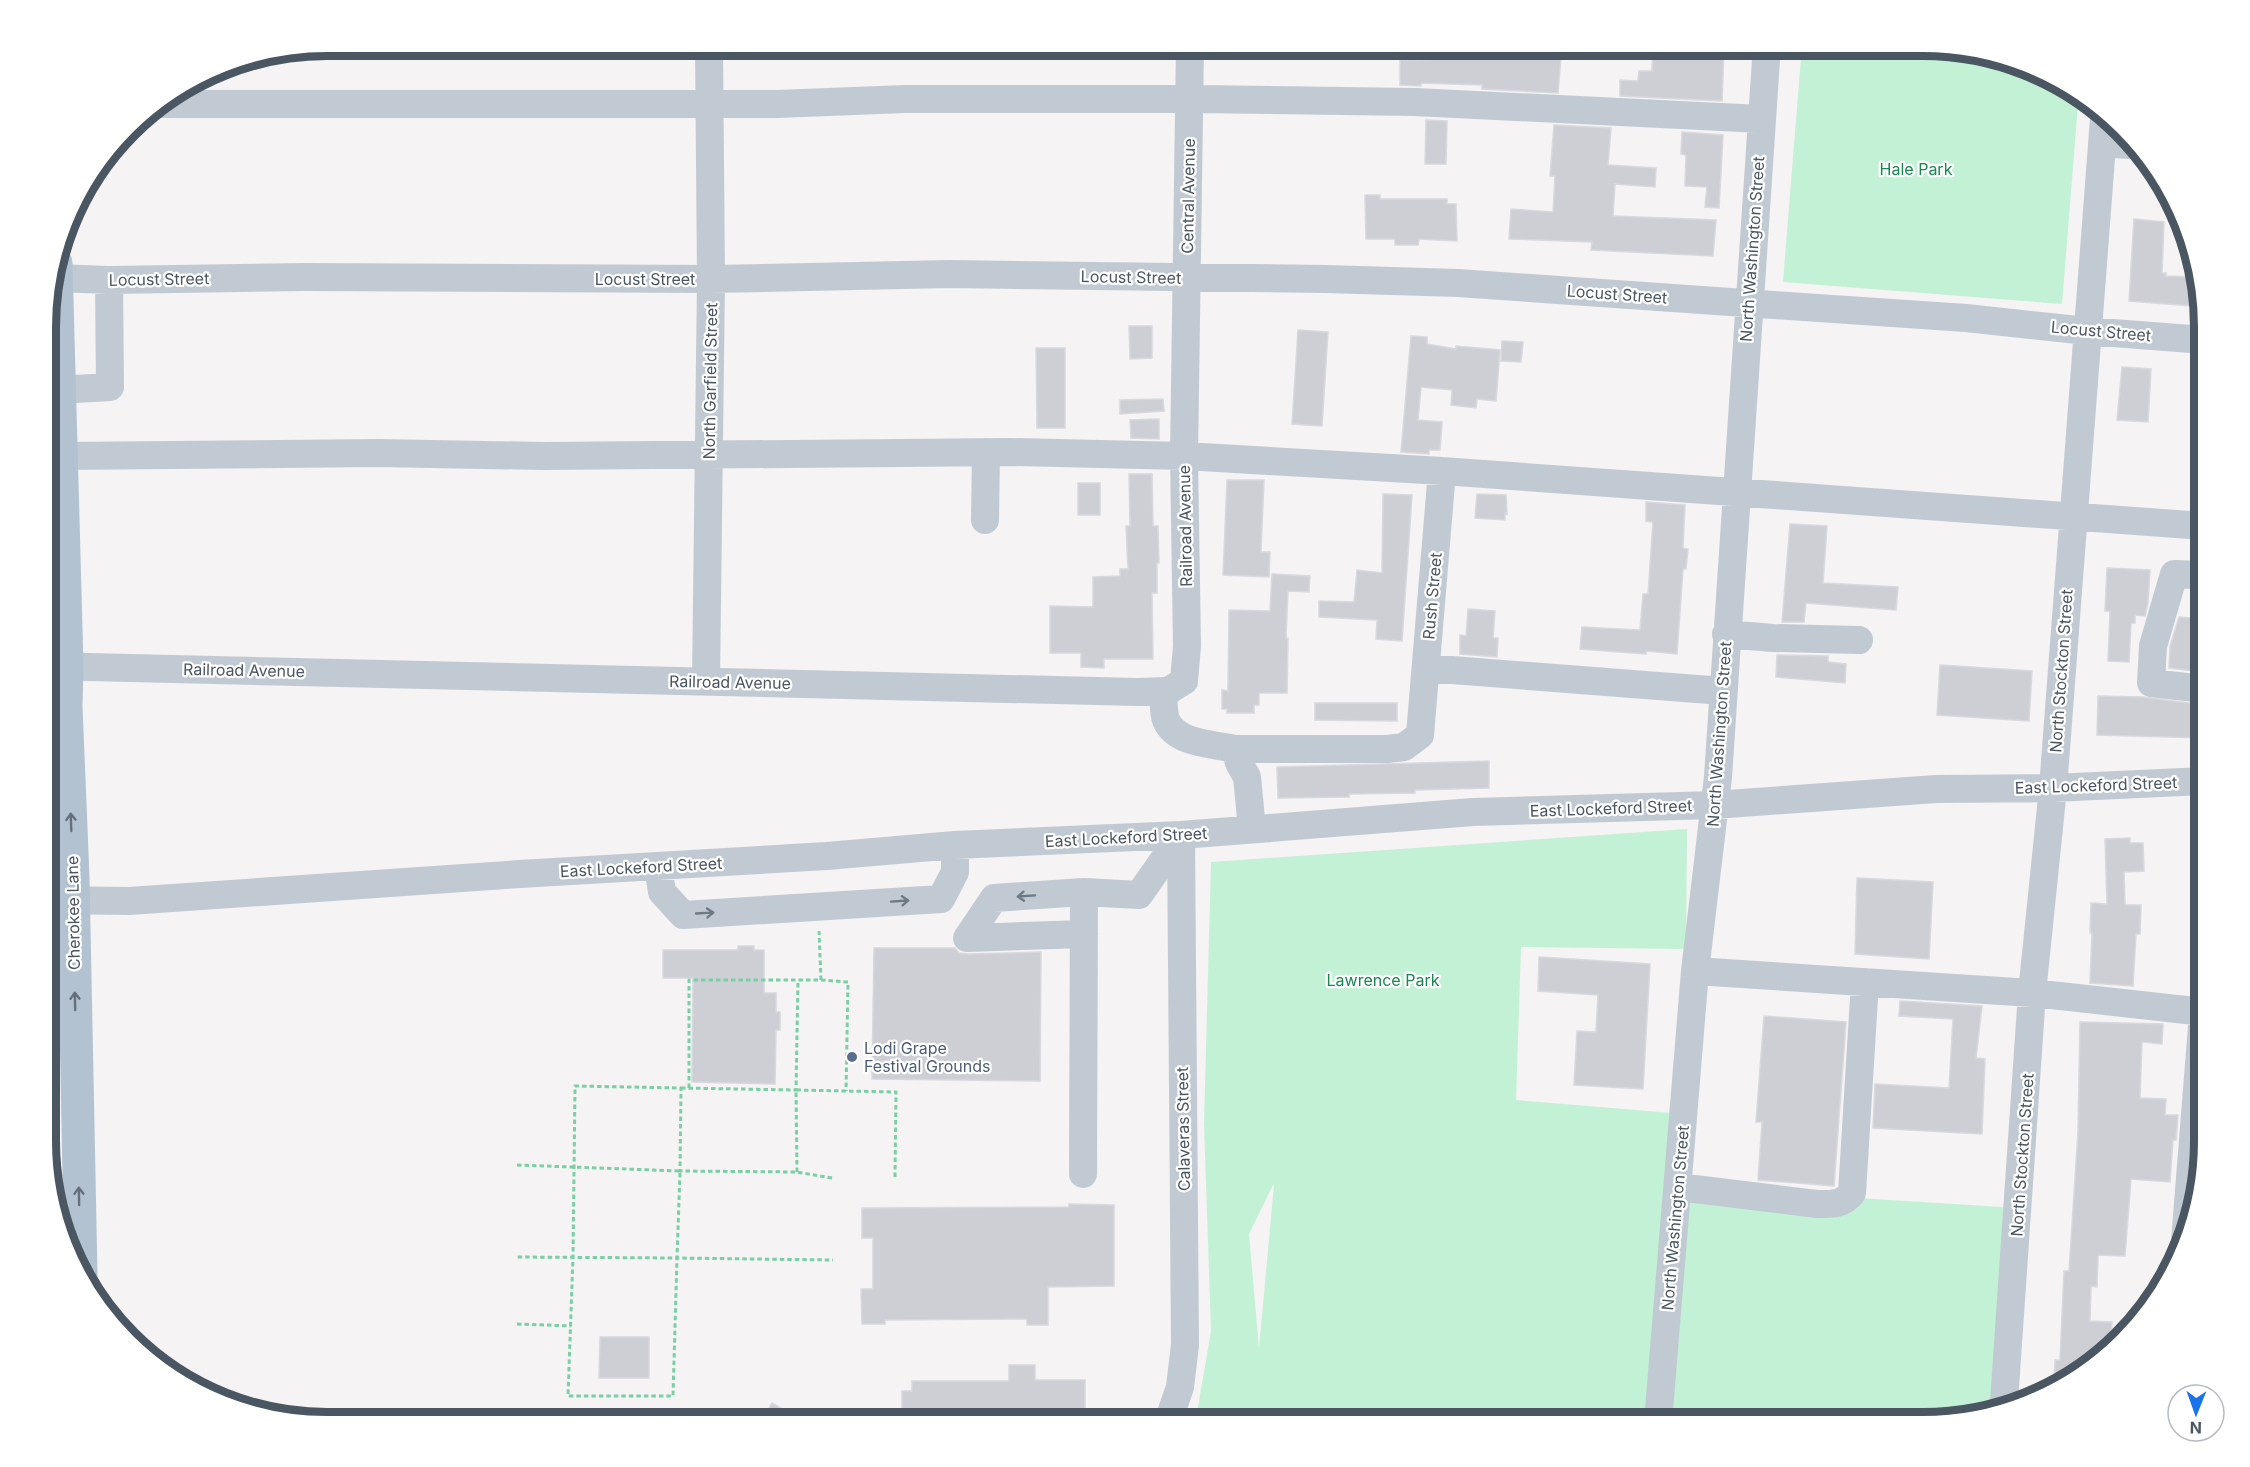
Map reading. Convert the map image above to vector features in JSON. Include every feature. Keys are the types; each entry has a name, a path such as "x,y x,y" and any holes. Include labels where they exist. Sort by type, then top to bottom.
{"main road":[{"name":"Cherokee Lane","path":"56,534 60,456 57,304"},
{"name":"Cherokee Lane","path":"56,610 57,666 66,706 60,901 80,1253"}],"street":[{"name":"North Garfield Street","path":"706,681 711,279 709,56"},
{"name":"Central Avenue","path":"1184,456 1190,56"},
{"name":"North Washington Street","path":"1659,1412 1695,971 1714,805 1766,56"},
{"path":"172,104 710,102 777,104 905,99 1415,102 1761,119"},
{"name":"North Stockton Street","path":"2004,1399 2032,993 2053,788 2087,331 2112,136"},
{"name":"Locust Street","path":"61,272 109,280 304,277 711,279 950,274 1458,283 1965,318 2194,339"},
{"path":"58,390 110,387 109,280"},
{"path":"985,520 986,452"},
{"path":"60,456 379,453 543,456 986,452 1184,456 1442,471 1735,494 2194,525"},
{"name":"Railroad Avenue","path":"57,666 1168,691 1184,681 1187,646 1184,456"},
{"name":"Rush Street","path":"1235,749 1404,747 1420,735 1442,471"},
{"path":"2194,575 2174,574 2153,646 2151,683 2194,688"},
{"path":"1726,634 1784,639 1859,640"},
{"path":"1426,668 1723,691"},
{"path":"1163,691 1166,719 1173,732 1186,739 1235,749 1239,763 1247,777 1252,829"},
{"name":"East Lockeford Street","path":"60,901 129,901 955,845 1181,835 1473,812 1714,805 1936,789 2053,788 2194,781"},
{"path":"1084,934 967,938 994,898 1084,892 1139,895 1181,835"},
{"name":"Calaveras Street","path":"1171,1412 1180,1387 1185,1345 1181,835"},
{"path":"658,866 662,892 683,915 940,899 955,872 955,845"},
{"path":"1083,1174 1084,892"},
{"path":"1695,971 2194,1005"},
{"path":"1678,1187 1817,1204 1835,1204 1845,1201 1852,1193 1864,982"},
{"path":"2189,1194 2194,1129"}],"path":[{"path":"817,907 821,980"},
{"path":"689,1088 689,980 821,980 848,982 846,1091"},
{"path":"797,1172 798,980"},
{"path":"681,1088 673,1396 568,1396 576,1086 896,1092 895,1177"},
{"path":"517,1165 680,1171 797,1172 832,1178"},
{"path":"517,1257 833,1260"},
{"path":"517,1324 571,1326"}],"green space":[{"name":"Hale Park","path":"1801,56 1959,58 1993,65 2027,76 2078,104 2062,304 1783,282"},
{"name":"Lawrence Park","path":"1687,829 1686,949 1521,947 1516,1100 1684,1114 1681,1187 2018,1208 2004,1399 1959,1409 1923,1412 1197,1412 1211,1331 1204,1124 1211,862","holes":["1274,1185 1259,1348 1249,1234"]}],"building":[{"path":"1481,56 1561,56 1558,93 1482,89 1482,85 1421,83 1421,86 1400,85 1400,60 1481,58"},
{"path":"1653,56 1724,56 1722,101 1620,96 1620,80 1638,81 1639,71 1652,71"},
{"path":"1426,120 1447,121 1446,164 1425,164"},
{"path":"1554,125 1611,128 1608,165 1656,168 1655,187 1615,184 1613,216 1716,220 1713,256 1591,250 1592,242 1509,239 1511,209 1553,212 1555,176 1550,176"},
{"path":"1682,132 1723,135 1719,208 1705,207 1707,187 1685,186 1686,155 1681,154"},
{"path":"1365,195 1380,195 1380,199 1447,199 1447,204 1456,204 1457,241 1419,239 1418,245 1395,245 1395,239 1366,239"},
{"path":"2134,219 2164,222 2162,273 2166,273 2166,276 2189,277 2194,306 2129,301"},
{"path":"1129,326 1152,326 1152,358 1130,359"},
{"path":"1298,330 1328,332 1322,426 1292,424"},
{"path":"1411,336 1427,337 1427,344 1456,349 1456,346 1500,350 1496,401 1477,399 1476,408 1451,405 1452,390 1421,387 1418,420 1442,422 1440,450 1429,450 1429,454 1401,452"},
{"path":"1502,341 1523,342 1521,362 1501,361"},
{"path":"1036,348 1065,348 1065,428 1037,428"},
{"path":"2122,367 2151,369 2148,422 2117,420"},
{"path":"1163,399 1164,411 1120,414 1120,400"},
{"path":"1159,419 1159,439 1131,438 1130,420"},
{"path":"1129,474 1152,474 1153,526 1158,526 1159,563 1157,563 1157,593 1152,593 1153,659 1104,659 1104,668 1081,667 1081,653 1050,653 1050,606 1093,607 1093,577 1120,576 1120,569 1128,569 1126,526 1130,526"},
{"path":"1227,480 1264,480 1261,552 1270,552 1269,577 1223,575"},
{"path":"1078,483 1100,483 1100,515 1078,515"},
{"path":"1383,494 1412,495 1402,641 1376,639 1377,620 1319,617 1319,601 1354,602 1357,570 1382,573"},
{"path":"1477,494 1506,495 1505,520 1475,518"},
{"path":"1646,502 1685,505 1683,548 1688,549 1686,569 1683,569 1677,654 1580,649 1582,627 1640,630 1643,594 1648,594 1653,522 1646,521"},
{"path":"1790,524 1827,526 1823,583 1898,587 1896,610 1806,603 1804,622 1782,622"},
{"path":"2107,568 2150,570 2145,616 2135,615 2135,623 2131,623 2129,662 2108,661 2110,611 2105,611"},
{"path":"1272,574 1310,576 1309,592 1288,591 1287,693 1259,693 1259,705 1254,705 1254,713 1227,713 1227,709 1222,709 1222,690 1228,691 1229,610 1270,611"},
{"path":"1468,609 1495,611 1493,638 1498,638 1497,657 1460,654 1460,635 1466,636"},
{"path":"2179,617 2194,618 2194,671 2169,668 2170,646"},
{"path":"1777,655 1828,656 1828,662 1846,664 1845,683 1776,677"},
{"path":"1940,665 2032,671 2029,721 1937,715"},
{"path":"2098,696 2143,697 2194,704 2194,738 2097,735"},
{"path":"1315,703 1397,703 1397,721 1315,720"},
{"path":"1489,761 1489,788 1415,790 1415,793 1349,794 1349,797 1278,798 1277,767"},
{"path":"2130,838 2130,843 2143,843 2144,871 2124,872 2125,905 2141,905 2140,934 2136,934 2133,986 2090,983 2091,903 2107,904 2105,839"},
{"path":"1857,878 1933,882 1929,959 1855,954"},
{"path":"738,946 754,946 754,950 764,950 764,993 776,993 776,1012 780,1012 780,1030 776,1030 775,1084 692,1082 693,978 663,978 663,950 738,950"},
{"path":"874,948 955,948 959,953 968,954 1041,952 1040,1081 872,1079"},
{"path":"1539,957 1650,964 1643,1089 1574,1085 1577,1031 1596,1032 1598,995 1538,991"},
{"path":"1900,1001 1982,1006 1976,1058 1985,1059 1982,1134 1873,1128 1875,1084 1949,1088 1953,1019 1899,1016"},
{"path":"1764,1016 1846,1022 1834,1186 1758,1180 1762,1122 1756,1122"},
{"path":"2080,1022 2163,1024 2162,1044 2142,1042 2140,1098 2166,1099 2165,1115 2178,1115 2176,1140 2173,1140 2170,1182 2131,1179 2125,1256 2098,1255 2097,1287 2091,1286 2090,1321 2112,1322 2111,1335 2074,1366 2054,1378 2055,1360 2060,1360 2064,1271 2069,1271 2078,1132"},
{"path":"1069,1204 1114,1205 1114,1286 1048,1287 1048,1325 1027,1325 1027,1319 885,1320 885,1324 862,1324 861,1289 873,1289 873,1238 862,1238 862,1208 1069,1207"},
{"path":"600,1337 649,1337 649,1378 599,1378"},
{"path":"1009,1365 1035,1365 1035,1380 1085,1380 1085,1412 902,1412 902,1391 912,1391 912,1381 1009,1381"},
{"path":"772,1403 788,1412 767,1412"}],"place":[{"name":"Lodi Grape Festival Grounds","path":"852,1057"}]}
